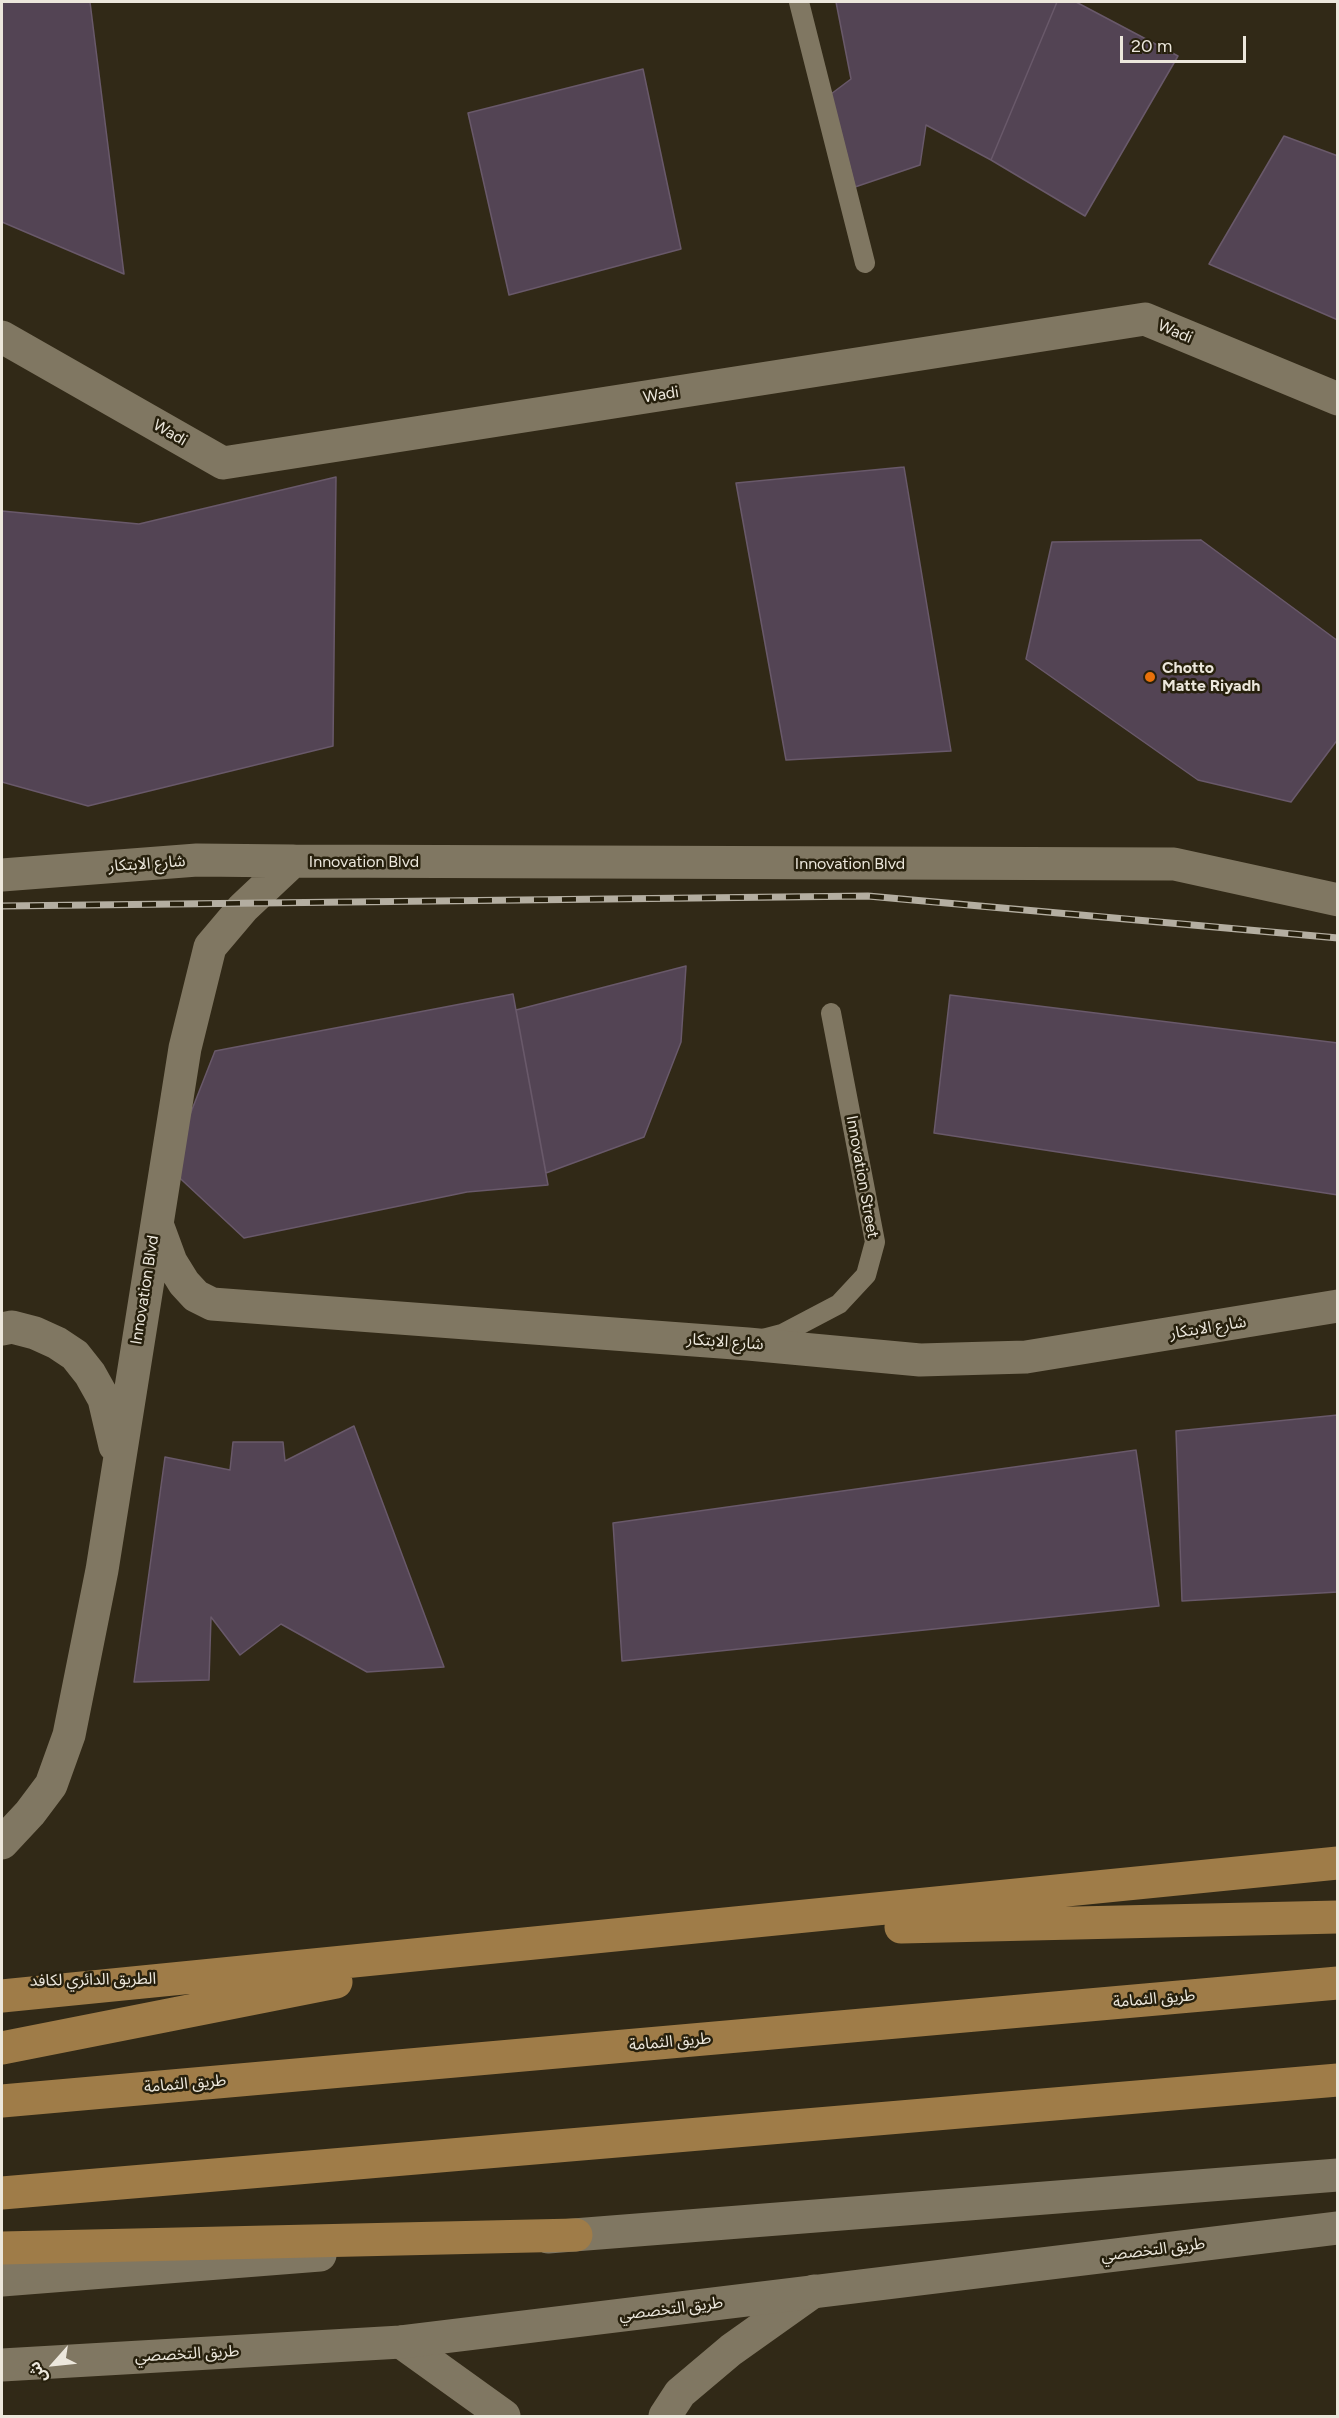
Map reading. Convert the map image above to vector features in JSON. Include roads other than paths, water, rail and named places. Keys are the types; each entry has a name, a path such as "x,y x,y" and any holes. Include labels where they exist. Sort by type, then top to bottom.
{"main road":[{"path":"2,1996 1338,1863"},
{"path":"647,1933 1338,1917"},
{"path":"2,2048 530,1945"},
{"name":"الطريق الدائري لكافد","path":"2,1982 185,1978"},
{"name":"طريق الثمامة","path":"2,2101 1338,1983"},
{"path":"2,2193 1338,2080"},
{"path":"2,2248 576,2235"}],"street":[{"name":"Wadi","path":"2,336 223,463 1145,319 1338,399"},
{"name":"شارع الابتكار","path":"2,875 197,860 292,861"},
{"name":"Innovation Blvd","path":"2,1843 30,1813 51,1785 69,1735 102,1570 185,1048 210,947 243,908 292,861 1174,864 1338,900"},
{"name":"شارع الابتكار","path":"156,1222 171,1262 184,1283 196,1296 212,1304 748,1344 920,1360 1026,1357 1338,1306"},
{"path":"2,1329 12,1327 35,1333 57,1343 75,1355 90,1374 104,1399 118,1464"},
{"path":"2,2280 1338,2175"},
{"name":"طريق التخصصي","path":"2,2365 401,2342 1338,2228"},
{"path":"665,2416 680,2393 731,2350 814,2291"},
{"path":"401,2342 504,2416"}],"lane":[{"path":"799,2 865,263"},
{"name":"Innovation Street","path":"748,1344 782,1334 839,1304 866,1275 875,1242 831,1013"}],"railway":[{"path":"2,906 868,896 1338,938"}],"place":[{"name":"Chotto Matte Riyadh","path":"1150,677"}]}
